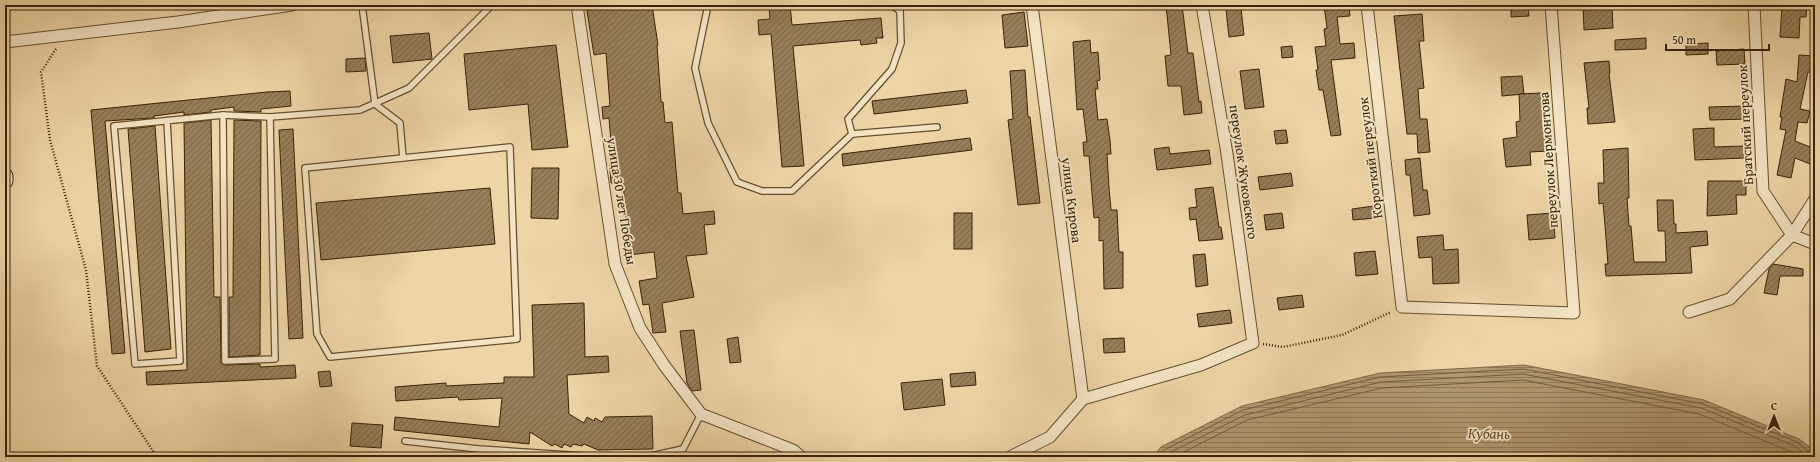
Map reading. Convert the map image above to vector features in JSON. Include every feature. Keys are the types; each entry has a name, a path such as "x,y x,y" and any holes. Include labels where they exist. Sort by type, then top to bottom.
{"street":[{"path":"5,42 178,22 292,5"},
{"name":"улица 30 лет Победы","path":"577,5 615,264 640,328 664,364 701,414"},
{"name":"улица Кирова","path":"1032,5 1082,399"},
{"name":"переулок Жуковского","path":"1202,5 1227,154 1253,343"},
{"name":"Короткий переулок","path":"1367,5 1402,308"},
{"name":"переулок Лермонтова","path":"1402,308 1574,313 1551,5"},
{"name":"Братский переулок","path":"1754,5 1763,191 1792,235"},
{"path":"5,176 5,181"},
{"path":"1689,312 1730,300 1792,235 1815,198"},
{"path":"1792,235 1815,244"},
{"path":"1010,457 1050,437 1082,399 1201,365 1253,343"},
{"path":"701,414 793,450 801,457"}],"lane":[{"path":"362,5 375,104 400,123 403,158"},
{"path":"167,121 180,361 135,364 114,126 223,115 270,117 360,110 409,88 492,5"},
{"path":"708,5 695,68 708,123 737,182 762,191 792,191 852,134 937,127"},
{"path":"852,134 848,120 892,69 901,43 900,11 892,5"},
{"path":"223,115 225,361 275,359 270,117"},
{"path":"510,147 517,339 330,357 317,334 305,168 403,158 510,147"},
{"path":"646,457 683,449 701,414"},
{"path":"405,441 479,449 600,457"}],"path":[{"path":"66,35 41,72 50,140 86,270 97,366 157,457"},
{"path":"1253,343 1283,347 1342,335 1375,318 1402,308"}],"water":[{"name":"Кубань","path":"1524,365 1704,400 1799,439 1815,451 1815,457 1153,457 1161,447 1242,406 1380,373"}],"building":[{"path":"586,5 652,5 658,45 661,102 663,102 665,123 672,122 678,193 681,193 683,214 714,211 715,224 704,225 707,254 686,256 694,297 662,303 666,332 653,333 649,304 643,305 639,281 657,278 654,252 629,255 623,182 611,183 609,156 612,155 609,118 603,119 602,107 610,106 606,53 594,55"},
{"path":"769,5 790,5 792,25 881,18 883,38 876,38 877,43 861,45 860,40 793,46 804,166 782,167 771,34 759,35 758,20 770,19"},
{"path":"1166,5 1182,5 1188,53 1193,53 1199,102 1201,101 1202,113 1184,115 1181,86 1168,86 1165,56 1171,55"},
{"path":"1324,5 1349,5 1350,16 1337,17 1340,44 1354,43 1355,58 1331,60 1341,135 1331,136 1323,90 1319,90 1316,70 1318,70 1315,47 1326,46 1324,29 1327,28"},
{"path":"1511,5 1528,5 1529,16 1511,17"},
{"path":"1583,5 1612,5 1613,28 1584,30"},
{"path":"1782,5 1807,5 1806,17 1800,17 1799,38 1780,37"},
{"path":"1241,8 1244,35 1229,37 1226,10"},
{"path":"1024,12 1028,46 1005,48 1002,15"},
{"path":"1422,14 1424,41 1419,41 1424,88 1418,89 1420,119 1427,119 1430,152 1418,153 1417,134 1407,134 1394,16"},
{"path":"429,33 432,59 393,63 390,36"},
{"path":"1646,38 1646,49 1615,50 1615,40"},
{"path":"1090,40 1091,53 1098,52 1100,80 1097,81 1098,89 1095,89 1098,120 1107,119 1110,140 1111,154 1107,154 1109,188 1111,210 1117,210 1119,252 1123,252 1123,288 1104,289 1103,240 1099,241 1099,217 1094,218 1089,156 1084,156 1083,142 1087,142 1083,109 1077,110 1073,42"},
{"path":"1708,43 1708,54 1686,55 1686,44"},
{"path":"556,45 568,147 532,150 528,104 469,110 464,54"},
{"path":"1292,46 1293,57 1282,58 1281,47"},
{"path":"1744,49 1745,64 1717,65 1716,51"},
{"path":"1799,55 1815,56 1815,73 1808,72 1800,109 1810,111 1807,123 1798,122 1795,141 1815,149 1815,166 1795,158 1791,178 1777,175 1786,130 1780,129 1782,117 1780,117 1786,79 1797,82"},
{"path":"365,58 366,71 346,72 346,59"},
{"path":"1609,61 1609,74 1615,122 1588,124 1587,108 1589,108 1584,63"},
{"path":"1259,69 1264,107 1245,109 1240,71"},
{"path":"1025,70 1028,117 1030,117 1040,203 1018,205 1008,120 1013,119 1010,71"},
{"path":"1522,76 1524,94 1502,96 1501,77"},
{"path":"966,90 968,103 874,114 872,101"},
{"path":"290,91 291,106 261,109 261,112 234,111 234,107 211,110 211,112 184,115 184,112 154,116 154,118 105,121 125,353 112,354 91,110"},
{"path":"1542,93 1544,120 1546,120 1549,151 1530,152 1531,165 1506,167 1503,139 1517,137 1516,122 1520,121 1519,94"},
{"path":"1749,106 1749,119 1710,120 1709,107"},
{"path":"211,120 214,297 220,297 221,363 225,365 260,364 260,367 295,365 296,378 147,385 146,372 187,370 184,123"},
{"path":"234,120 261,121 260,355 229,357 229,297 233,297"},
{"path":"155,126 171,349 145,352 128,129"},
{"path":"1714,128 1714,147 1744,146 1744,158 1695,160 1693,129"},
{"path":"293,129 303,338 289,339 279,130"},
{"path":"1286,130 1288,143 1276,144 1274,131"},
{"path":"970,138 972,150 843,166 842,154"},
{"path":"1169,147 1170,154 1209,150 1211,164 1157,170 1154,149"},
{"path":"1628,148 1629,198 1627,198 1634,262 1666,262 1665,231 1658,231 1657,200 1673,200 1676,233 1707,231 1708,245 1690,247 1692,273 1606,276 1605,264 1608,264 1605,225 1603,203 1599,204 1598,183 1604,183 1603,150"},
{"path":"1420,158 1423,190 1427,190 1430,214 1414,216 1410,175 1406,175 1405,160"},
{"path":"532,168 559,168 558,219 531,218"},
{"path":"1291,173 1293,186 1260,190 1258,177"},
{"path":"1708,181 1746,181 1746,195 1736,195 1737,214 1707,216"},
{"path":"1213,187 1219,227 1221,227 1223,239 1199,241 1196,219 1190,220 1189,208 1197,207 1195,189"},
{"path":"490,188 495,244 321,260 316,203"},
{"path":"1374,206 1376,218 1353,220 1352,209"},
{"path":"954,213 972,213 972,249 954,249"},
{"path":"1282,213 1284,228 1266,230 1264,215"},
{"path":"1553,213 1555,238 1529,240 1527,215"},
{"path":"1443,235 1444,250 1458,249 1459,283 1433,284 1432,257 1419,258 1417,237"},
{"path":"1375,251 1378,274 1356,276 1354,253"},
{"path":"1205,254 1208,285 1196,287 1193,255"},
{"path":"1773,264 1803,269 1803,276 1780,276 1777,295 1764,293 1769,269"},
{"path":"1302,295 1304,307 1279,310 1277,298"},
{"path":"584,303 585,357 608,356 609,372 567,375 569,414 584,423 587,417 594,421 595,418 602,422 605,417 652,416 653,449 598,450 584,444 582,446 573,444 571,447 564,444 562,448 555,444 552,446 530,432 529,444 394,430 395,417 499,427 502,398 459,400 458,397 396,401 395,387 446,383 446,386 504,383 504,377 534,377 532,305"},
{"path":"1230,310 1232,323 1199,327 1197,314"},
{"path":"694,330 701,390 692,391 687,383 680,331"},
{"path":"738,337 741,362 730,363 727,339"},
{"path":"1124,338 1125,352 1104,353 1103,339"},
{"path":"330,371 332,386 320,387 318,372"},
{"path":"975,372 976,385 951,387 950,374"},
{"path":"942,379 945,405 904,410 901,383"},
{"path":"352,423 383,425 381,448 350,446"}]}
